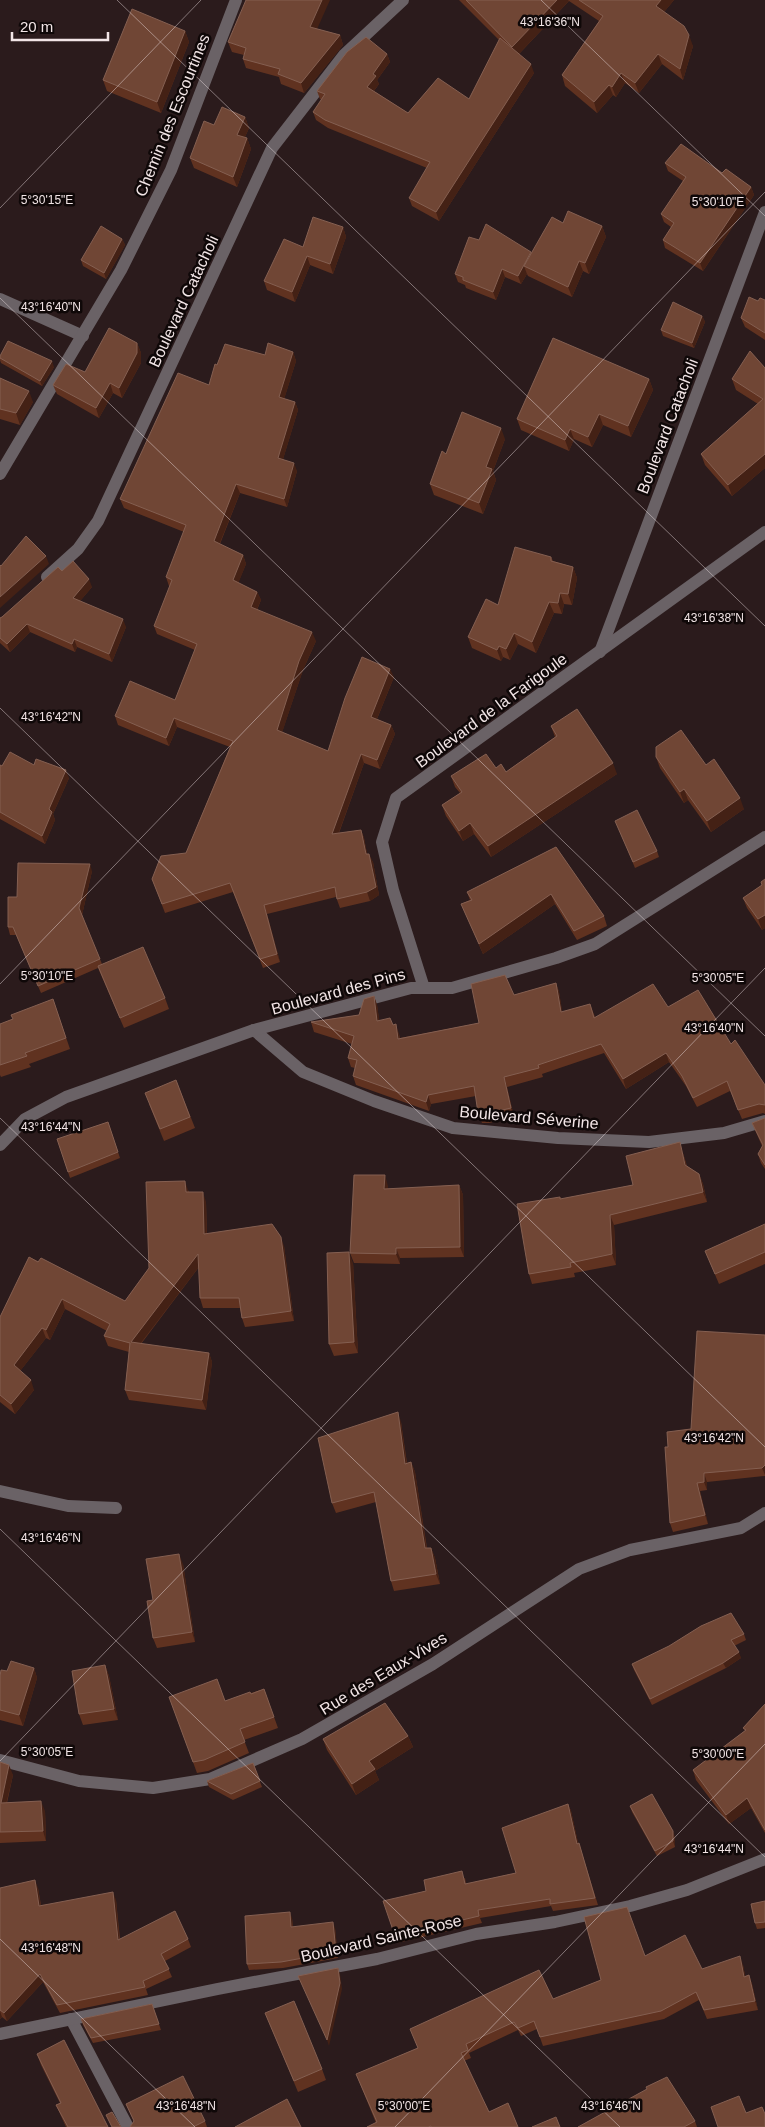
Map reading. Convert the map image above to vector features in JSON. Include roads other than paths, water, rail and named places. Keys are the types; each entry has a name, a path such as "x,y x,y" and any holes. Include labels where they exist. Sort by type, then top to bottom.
{"street":[{"name":"Boulevard Catacholi","path":"36,587 78,549 98,522 272,148 344,56 403,0"},
{"name":"Chemin des Escourtines","path":"0,474 121,270 171,170 230,2"},
{"name":"Boulevard Catacholi","path":"600,652 765,212"},
{"path":"0,299 83,336"},
{"name":"Boulevard de la Farigoule","path":"424,988 393,890 382,842 396,798 765,532"},
{"name":"Boulevard des Pins","path":"0,1145 25,1119 66,1097 254,1030 411,988 452,988 556,958 595,944 765,837"},
{"name":"Boulevard Séverine","path":"254,1030 304,1072 374,1101 453,1128 558,1138 649,1142 724,1133 765,1121"},
{"path":"0,1491 68,1506 116,1508"},
{"name":"Rue des Eaux-Vives","path":"0,1760 79,1781 153,1788 210,1779 302,1739 433,1664 579,1569 630,1550 740,1528 765,1513"},
{"name":"Boulevard Sainte-Rose","path":"0,2034 217,1989 377,1959 476,1934 555,1922 630,1906 686,1890 765,1859"},
{"path":"71,2019 128,2127"}]}
